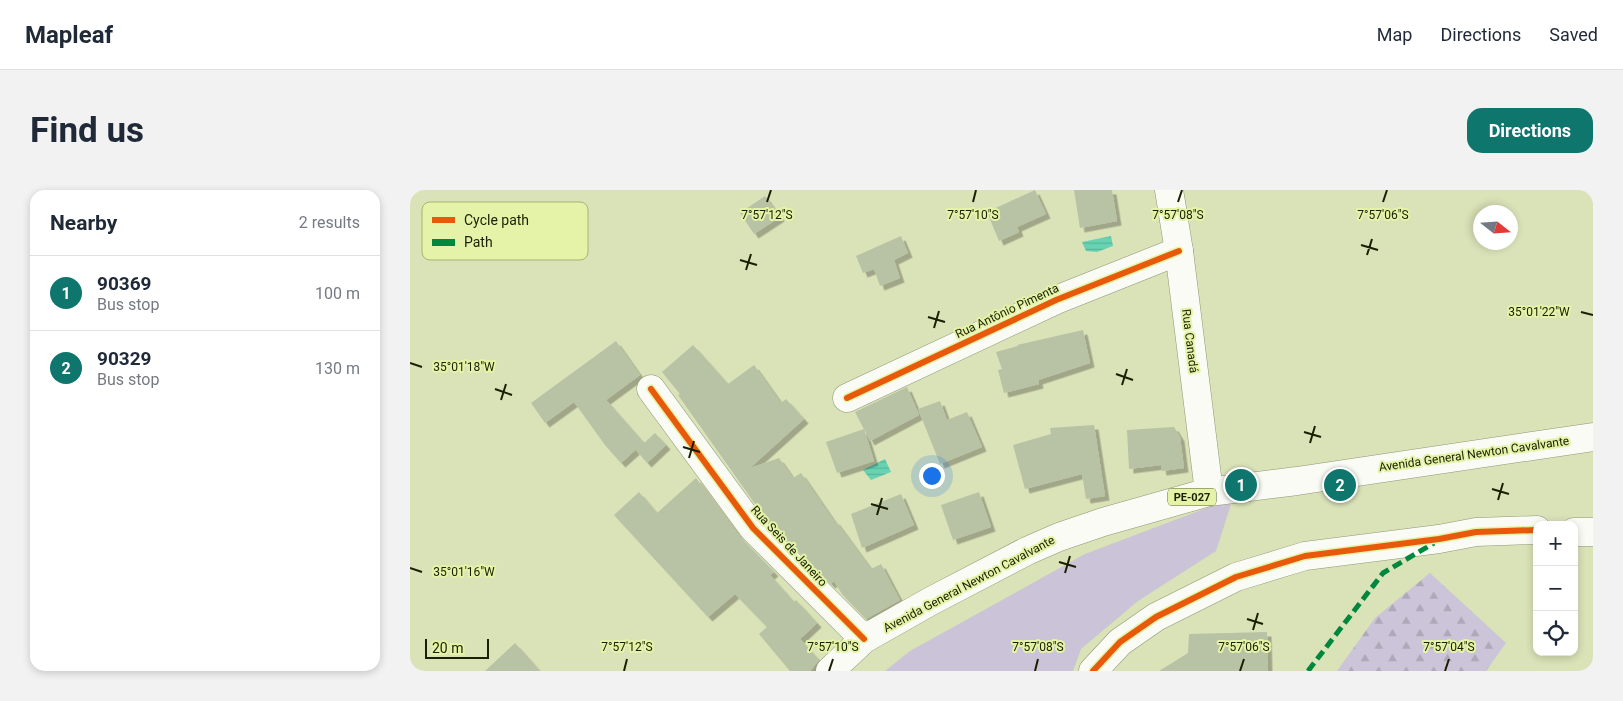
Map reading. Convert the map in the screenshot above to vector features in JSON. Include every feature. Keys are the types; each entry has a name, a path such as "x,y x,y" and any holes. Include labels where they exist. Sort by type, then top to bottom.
{"street":[{"name":"Rua Canadá","path":"1169,190 1179,251 1209,492"},
{"name":"Rua Antônio Pimenta","path":"847,398 1056,300 1179,251"},
{"name":"Rua Seis de Janeiro","path":"651,389 753,528 864,639"},
{"name":"Avenida General Newton Cavalvante","path":"830,671 864,639 931,601 1059,537 1103,522 1209,492 1593,437"},
{"path":"1093,671 1120,642 1156,617 1244,574 1305,556 1439,539 1476,532 1533,530"},
{"path":"1578,532 1593,532"}],"green space":[{"path":"1430,573 1506,643 1486,671 1337,671 1375,618"}],"shaded area":[{"path":"1233,498 1216,551 1138,601 1081,649 1073,671 885,671 910,651 1085,554"}],"water":[{"path":"1111,236 1113,246 1097,252 1086,251 1082,242"},
{"path":"885,459 891,472 871,480 863,470"}],"building":[{"path":"1035,190 1046,214 1017,227 1019,232 999,241 987,212"},
{"path":"1074,190 1112,190 1117,221 1080,228"},
{"path":"765,196 780,217 754,234 740,213"},
{"path":"901,236 908,253 894,260 900,278 880,286 874,269 863,273 856,256"},
{"path":"1083,330 1090,363 1038,380 1039,384 1004,393 998,370 1002,369 996,352 1017,345"},
{"path":"616,341 640,375 606,400 644,443 655,433 666,445 647,463 636,450 641,445 621,463 605,445 574,402 545,423 531,403"},
{"path":"693,345 728,384 754,365 781,403 786,399 804,419 750,468 779,458 793,478 801,473 834,521 871,569 881,564 900,600 866,619 842,594 834,581 831,584 765,518 678,395 680,394 662,372"},
{"path":"907,387 919,415 870,441 855,412"},
{"path":"940,401 947,420 967,412 982,447 940,464 918,409"},
{"path":"1094,425 1105,496 1086,499 1082,474 1025,489 1013,445 1051,434 1050,428"},
{"path":"1174,427 1180,437 1184,468 1162,471 1161,465 1129,469 1127,430"},
{"path":"864,429 874,461 837,473 826,442"},
{"path":"696,478 740,537 774,572 770,575 794,602 796,600 817,623 800,639 819,660 810,671 790,671 759,634 767,627 735,594 708,617 614,515 639,492 657,513"},
{"path":"979,492 991,527 953,540 941,505"},
{"path":"901,494 914,525 862,548 851,514"},
{"path":"1267,632 1268,671 1159,671 1188,653 1189,634"},
{"path":"515,643 540,671 485,671"}],"marked path":[{"path":"1308,671 1383,573 1434,543"}],"cycle path":[{"path":"847,398 1056,300 1179,251"},
{"path":"651,389 753,528 864,639"},
{"path":"1093,671 1120,642 1156,617 1236,577 1305,556 1439,539 1476,532 1533,530"}],"place":[{"name":"90369","path":"1241,485"},
{"name":"90329","path":"1340,485"}]}
